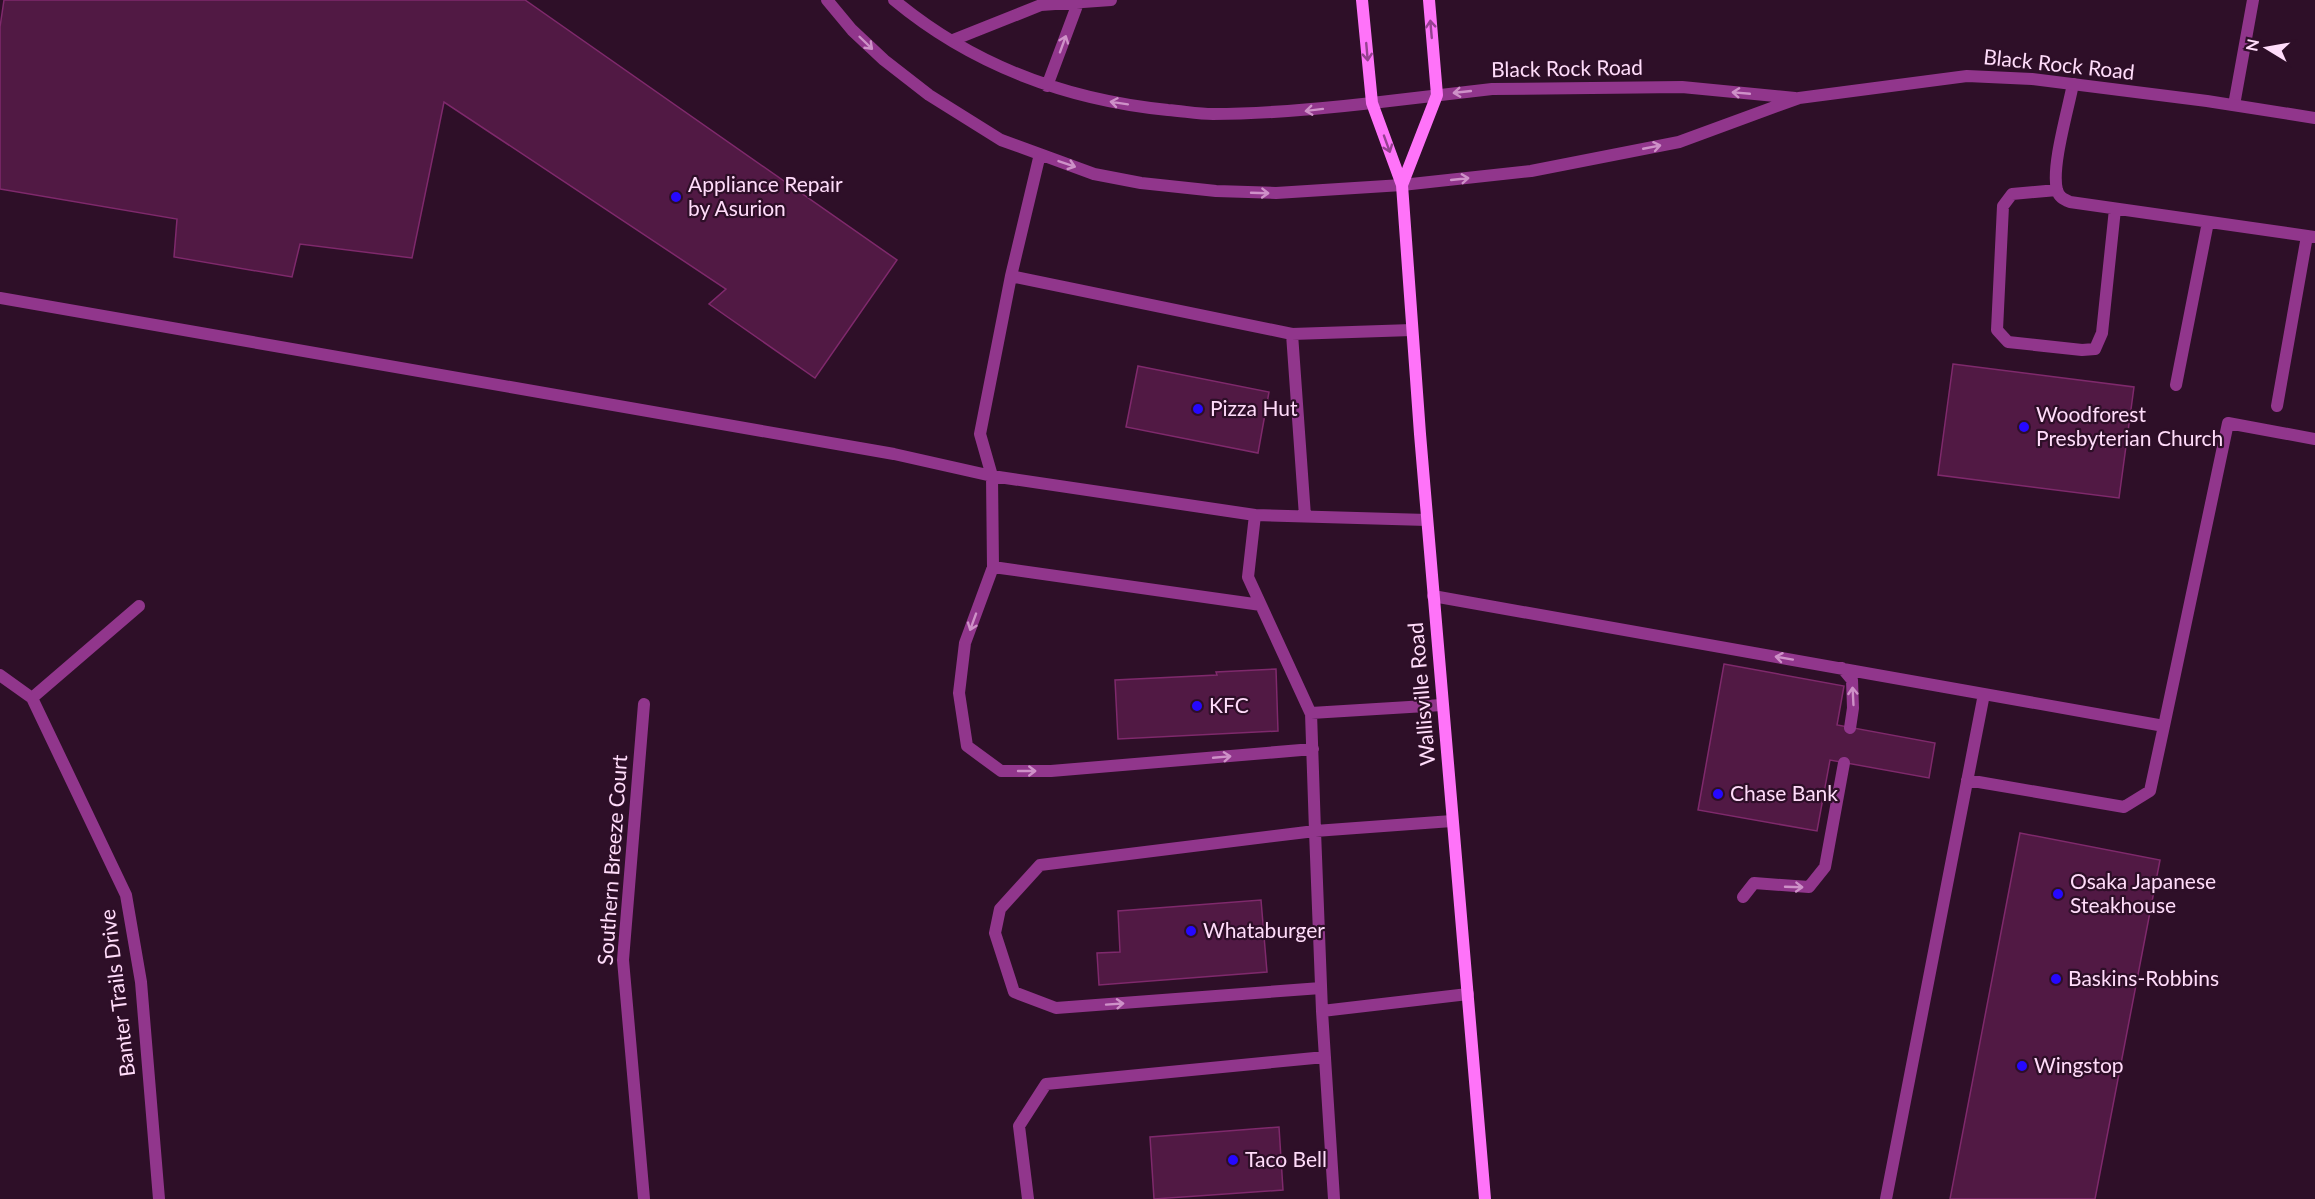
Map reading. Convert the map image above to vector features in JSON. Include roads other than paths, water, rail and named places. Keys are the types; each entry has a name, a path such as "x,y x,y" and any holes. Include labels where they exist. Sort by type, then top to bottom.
{"main road":[{"name":"Wallisville Road","path":"1362,0 1372,103 1402,185 1433,596 1485,1199"},
{"name":"Wallisville Road","path":"1402,185 1437,94 1429,0"}],"street":[{"name":"Black Rock Road","path":"827,0 852,30 884,60 929,95 1001,140 1094,174 1141,183 1216,191 1276,193 1402,185 1531,171 1679,142 1799,98 1967,76 2032,79 2234,105 2315,118"},
{"name":"Black Rock Road","path":"894,0 919,21 1019,75 1047,86 1109,102 1211,114 1302,111 1492,89 1682,87 1799,98"},
{"path":"953,40 1041,5 1111,0"},
{"path":"2234,105 2253,0"},
{"path":"1047,86 1078,3"},
{"path":"2073,84 2057,166 2056,190 2061,198 2070,202 2311,237 2277,406"},
{"path":"1040,154 1011,276 980,434 992,476 993,567 965,643 959,693 967,746 1001,771 1051,771 1312,749"},
{"path":"2056,190 2012,194 2003,206 1997,330 2008,342 2095,349 2102,333 2115,209"},
{"path":"2176,386 2208,222"},
{"path":"1011,276 1292,334 1412,330"},
{"path":"0,298 894,454 992,476 1255,515 1427,520"},
{"path":"1292,334 1305,516"},
{"path":"1967,780 2124,807 2150,791 2228,423 2315,439"},
{"path":"1255,515 1248,577 1311,714 1322,1011 1334,1199"},
{"path":"993,567 1261,605"},
{"path":"1433,596 2164,726"},
{"path":"32,698 139,606"},
{"path":"1842,668 1852,680 1853,708 1850,728"},
{"name":"Banter Trails Drive","path":"0,675 32,698 126,895 141,982 159,1199"},
{"path":"1886,1199 1984,694"},
{"name":"Southern Breeze Court","path":"644,704 623,960 644,1199"},
{"path":"1311,714 1442,705"},
{"path":"1743,897 1754,883 1809,887 1825,867 1844,763"},
{"path":"1321,988 1056,1008 1014,992 995,933 1000,909 1040,865 1315,831 1452,821"},
{"path":"1322,1011 1468,994"},
{"path":"1028,1199 1019,1126 1046,1084 1325,1057"}],"place":[{"name":"Appliance Repair by Asurion","path":"676,197"},
{"name":"Pizza Hut","path":"1198,409"},
{"name":"Woodforest Presbyterian Church","path":"2024,427"},
{"name":"KFC","path":"1197,706"},
{"name":"Chase Bank","path":"1718,794"},
{"name":"Osaka Japanese Steakhouse","path":"2058,894"},
{"name":"Whataburger","path":"1191,931"},
{"name":"Baskins-Robbins","path":"2056,979"},
{"name":"Wingstop","path":"2022,1066"},
{"name":"Taco Bell","path":"1233,1160"}]}
